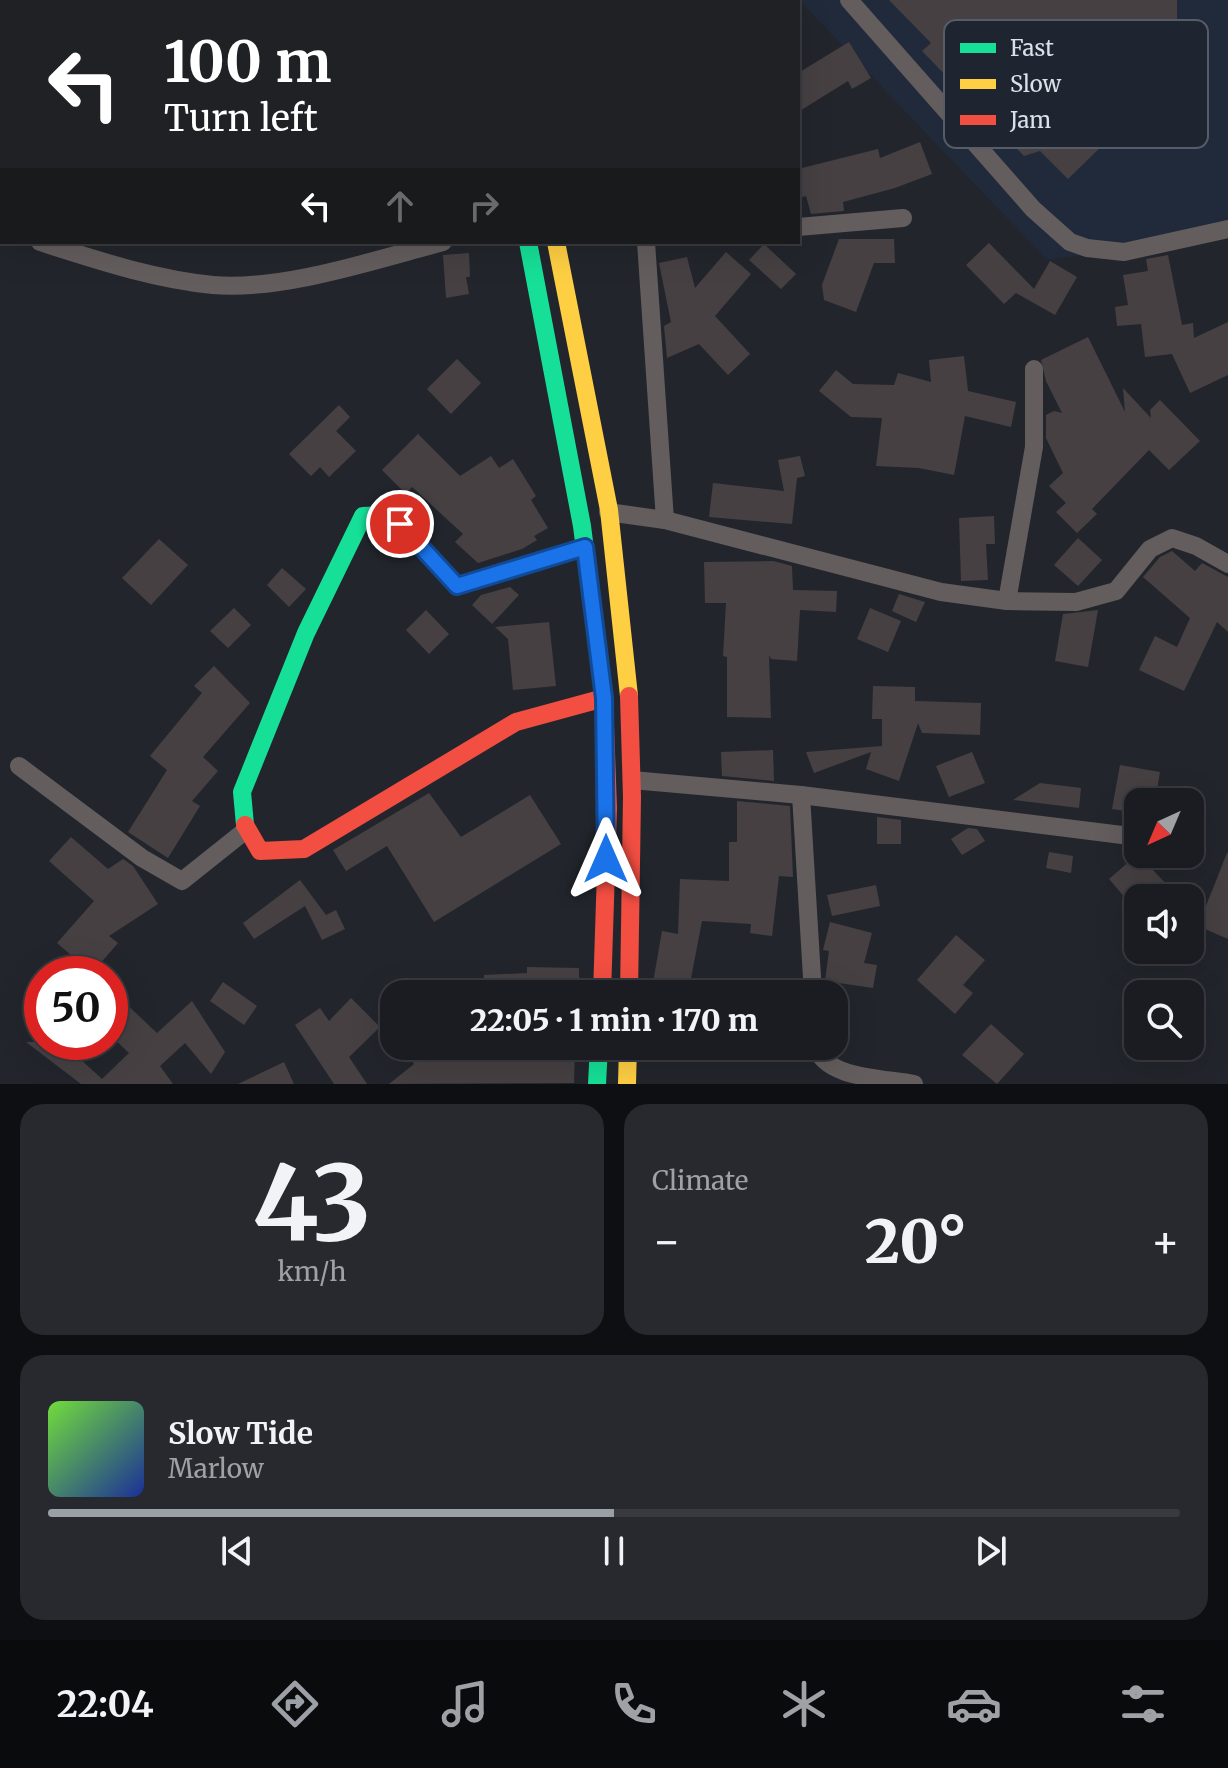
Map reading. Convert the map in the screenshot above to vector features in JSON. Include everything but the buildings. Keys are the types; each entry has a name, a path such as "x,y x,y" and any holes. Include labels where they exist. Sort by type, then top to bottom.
{"main road":[{"path":"528,244 585,547 604,698 602,980"},
{"path":"556,244 608,512 627,664 632,780 629,980"},
{"path":"565,440 594,436"},
{"path":"585,547 457,586 400,524 383,515 363,516 306,633 242,792 246,830 260,851 304,849 516,722 604,698"},
{"path":"597,1084 598,1060"},
{"path":"627,1084 628,1060"}],"street":[{"path":"849,0 944,108"},
{"path":"979,148 1033,209 1070,242 1087,248 1124,252 1228,229"},
{"path":"800,227 903,218"},
{"path":"46,244 138,273 216,285 308,277 435,244"},
{"path":"646,244 665,520"},
{"path":"1007,601 1034,447 1034,369"},
{"path":"608,512 665,520 941,592 1007,601 1076,602 1116,591 1150,549 1172,538 1196,546 1228,564"},
{"path":"19,766 142,858 182,881 246,830"},
{"path":"632,780 801,795 1124,835"},
{"path":"801,795 812,980"},
{"path":"823,1060 832,1068 914,1084"}],"shaded area":[{"path":"800,0 1228,0 1228,234 1047,260"}],"traffic: fast":[{"path":"528,244 582,526 604,698"},
{"path":"245,825 242,792 306,633 363,516 383,515 400,524 457,586 585,547"},
{"path":"597,1084 598,1060"}],"traffic: slow":[{"path":"556,244 609,510 629,696"},
{"path":"627,1084 628,1060"}],"traffic: jam":[{"path":"629,696 632,797 629,980"},
{"path":"602,980 608,808 604,698"},
{"path":"245,825 260,851 304,849 516,722 604,698"}],"route":[{"path":"400,524 457,586 585,547 604,698 606,859"}]}
